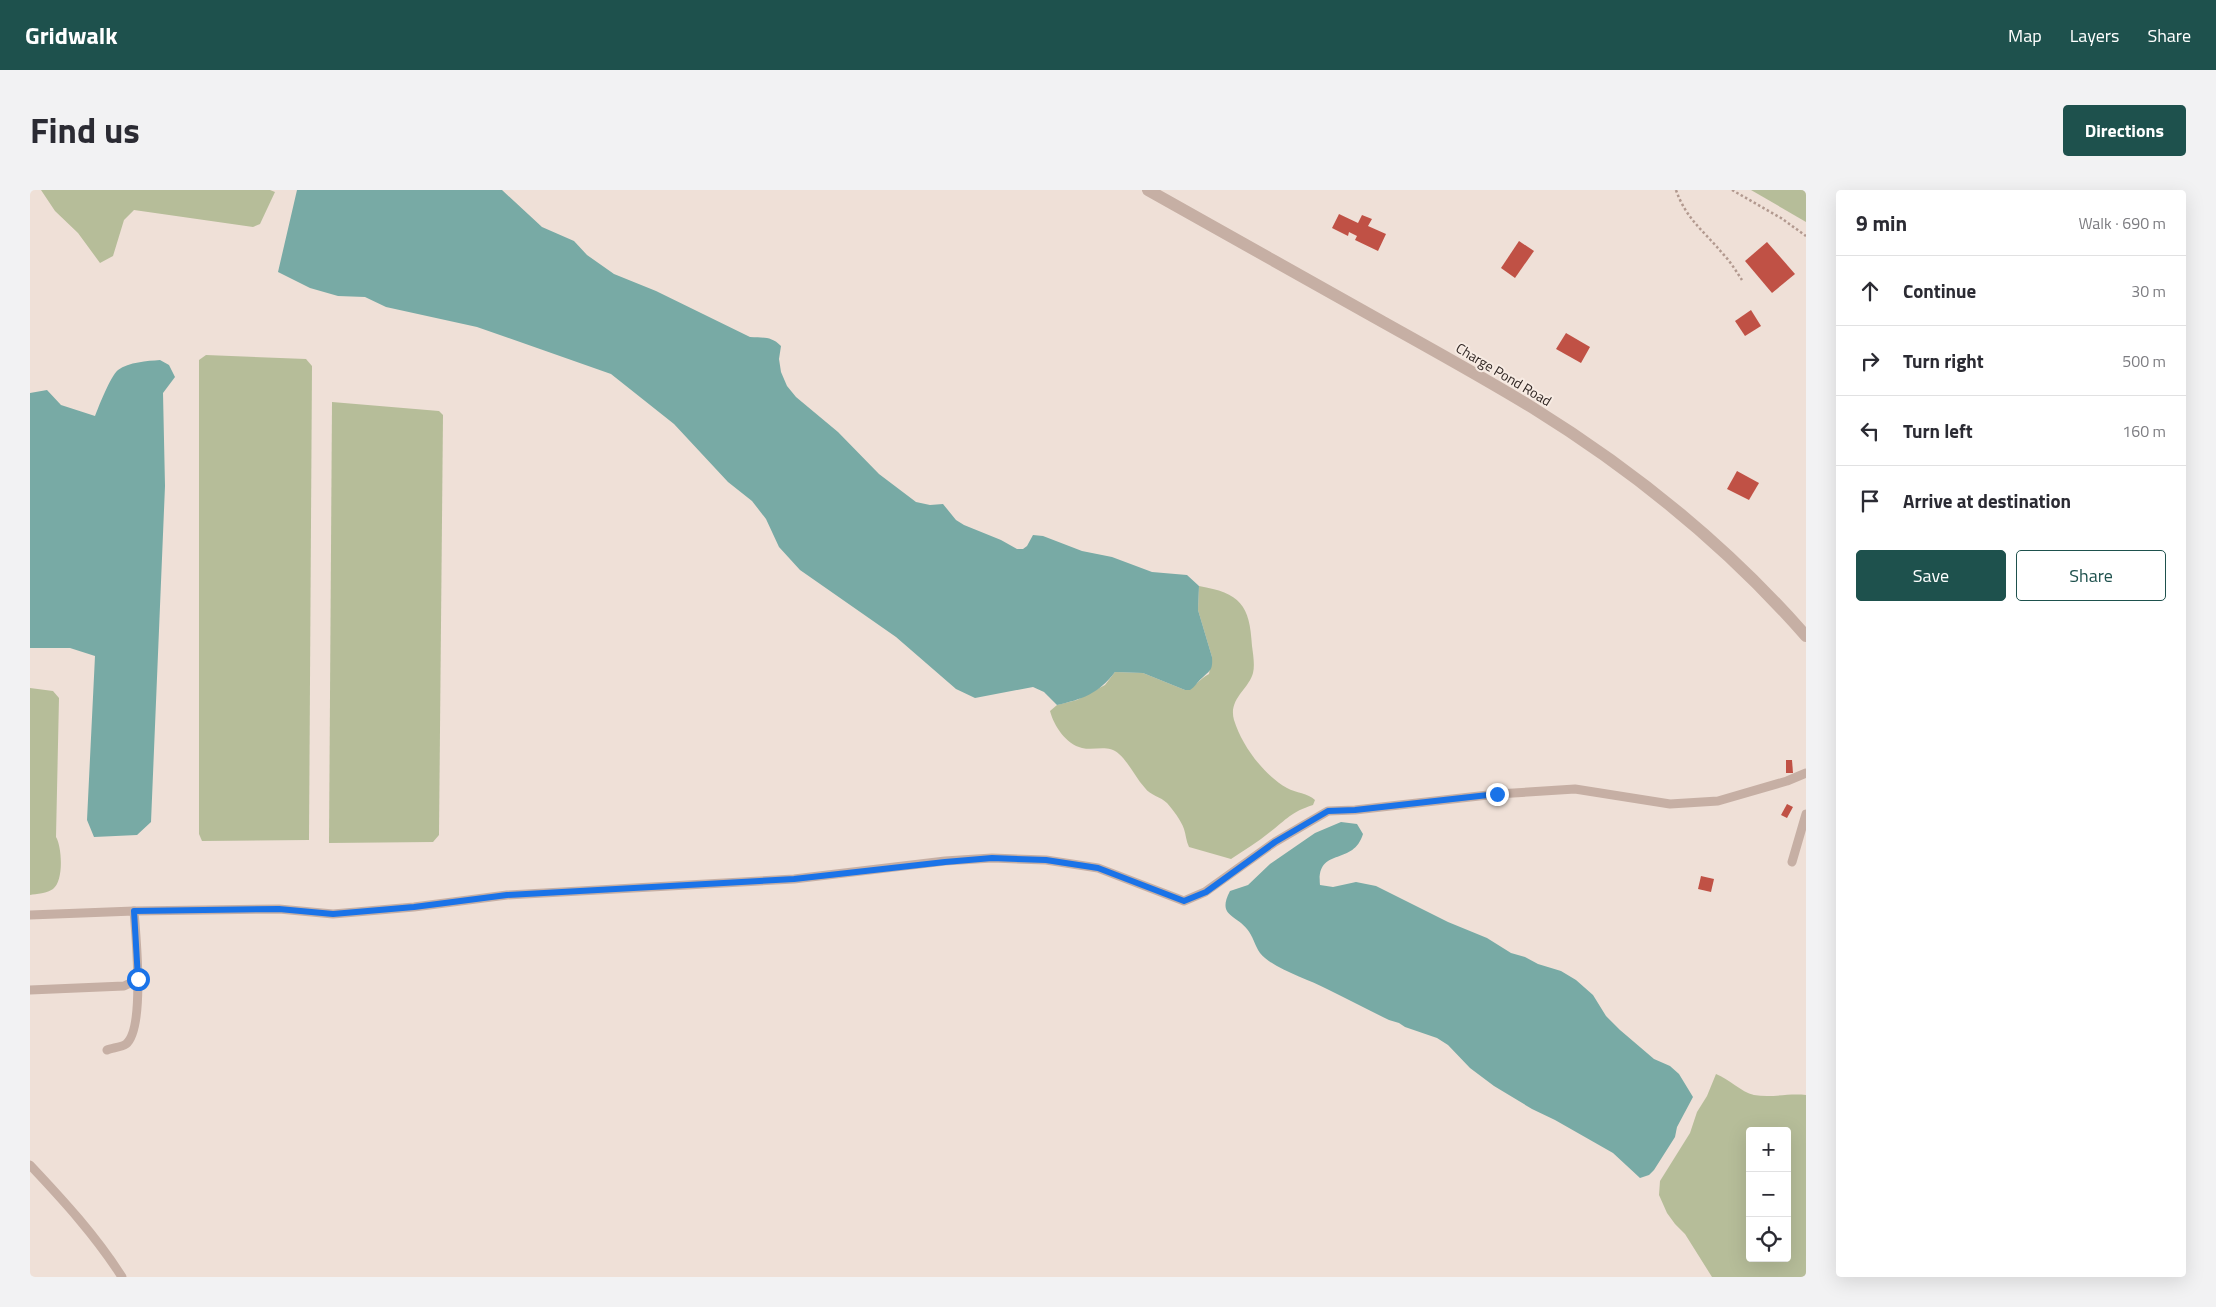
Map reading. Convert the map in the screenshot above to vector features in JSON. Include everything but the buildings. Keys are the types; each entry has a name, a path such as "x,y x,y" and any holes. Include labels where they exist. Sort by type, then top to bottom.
{"street":[{"name":"Charge Pond Road","path":"1148,190 1506,392 1591,446 1646,487 1726,555 1759,586 1806,636"}],"lane":[{"path":"30,915 279,909 333,914 414,907 507,895 794,879 992,858 1046,860 1098,868 1184,901 1206,892 1275,842 1328,811 1355,810 1497,794 1575,789 1670,804 1718,801 1806,774"},
{"path":"1792,862 1806,814"},
{"path":"107,1050 126,1044 134,1032 138,979 134,911"},
{"path":"30,990 124,986 138,979"},
{"path":"30,1165 60,1196 107,1253 122,1277"}],"path":[{"path":"1676,190 1680,202 1692,222 1724,254 1742,280"},
{"path":"1732,190 1781,218 1806,236"}],"green space":[{"path":"41,190 270,190 275,192 260,224 253,227 134,210 124,220 113,256 100,263 78,233 55,211"},
{"path":"1751,190 1806,190 1806,222"},
{"path":"206,355 306,359 312,366 309,840 202,841 199,834 199,360"},
{"path":"332,402 439,411 443,415 439,835 433,842 329,843"},
{"path":"1199,586 1233,597 1240,603 1249,620 1254,670 1251,679 1236,700 1233,713 1242,740 1270,776 1287,788 1315,800 1313,805 1294,813 1261,839 1231,859 1189,847 1183,826 1174,812 1165,801 1147,790 1119,754 1106,748 1087,749 1071,743 1054,723 1050,711 1057,705 1077,700 1105,685 1115,672 1143,673 1185,690 1209,674 1212,657 1198,610"},
{"path":"30,688 53,691 59,698 56,837 60,848 61,864 59,879 53,889 30,895"},
{"path":"1716,1074 1754,1095 1806,1095 1806,1277 1712,1277 1685,1234 1667,1213 1659,1195 1660,1181 1690,1133 1697,1112 1707,1096"}],"water":[{"path":"297,190 502,190 542,227 574,241 587,255 614,274 656,291 750,337 767,338 781,346 779,359 781,372 787,386 796,397 838,432 879,474 916,502 930,505 943,504 956,520 964,525 1001,540 1017,549 1023,549 1027,546 1033,535 1043,536 1082,551 1112,557 1152,572 1187,575 1199,586 1198,610 1212,657 1210,670 1190,690 1185,690 1143,673 1115,672 1096,691 1057,705 1044,692 1033,687 975,698 956,689 896,637 800,570 779,547 766,519 752,501 728,482 674,424 611,374 477,327 386,307 365,297 338,296 310,288 278,272"},
{"path":"160,360 169,365 175,377 163,393 165,486 151,822 137,835 94,837 87,820 95,656 70,648 30,648 30,393 47,390 61,405 95,416 108,385 118,370 122,367 144,361"},
{"path":"1341,822 1357,824 1363,834 1358,844 1352,850 1329,860 1324,865 1320,873 1320,885 1333,887 1356,882 1376,886 1448,922 1487,938 1511,953 1561,971 1576,980 1593,995 1606,1016 1620,1030 1654,1059 1670,1066 1679,1074 1693,1097 1677,1127 1675,1137 1649,1175 1640,1178 1613,1153 1494,1086 1470,1068 1448,1045 1437,1038 1389,1020 1282,969 1260,953 1247,929 1229,914 1227,910 1225,905 1230,891 1248,885 1270,864 1315,833"}],"route":[{"path":"138,979 134,911 279,909 333,914 414,907 507,895 794,879 992,858 1046,860 1098,868 1184,901 1206,892 1275,842 1328,811 1355,810 1497,794"}]}
